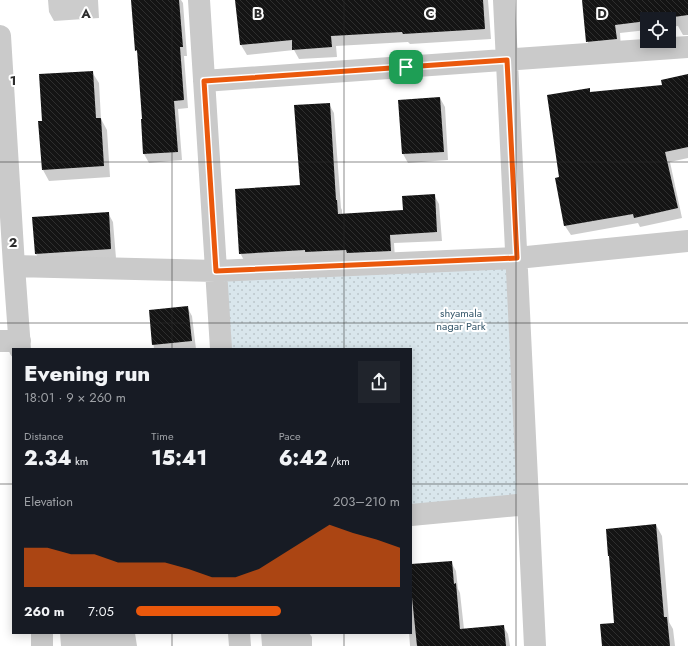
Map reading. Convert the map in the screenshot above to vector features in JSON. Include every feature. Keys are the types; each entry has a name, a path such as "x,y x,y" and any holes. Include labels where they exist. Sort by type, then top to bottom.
{"street":[{"path":"199,0 221,348"},
{"path":"504,0 535,646"},
{"path":"0,36 14,266 13,344"},
{"path":"204,81 688,47"},
{"path":"14,266 216,271 517,258 688,242"},
{"path":"412,516 528,504"},
{"path":"42,634 42,646"},
{"path":"240,634 240,646"}],"green space":[{"name":"shyamala nagar Park","path":"517,258 528,504 412,515 412,348 221,348 216,271"}],"building":[{"path":"131,0 179,0 183,47 180,47 184,100 174,101 178,152 143,154 137,50 135,51"},
{"path":"235,0 483,0 485,29 403,34 402,32 331,36 332,47 292,50 292,40 240,45"},
{"path":"582,0 688,0 688,15 676,17 676,12 640,12 640,22 615,25 617,39 586,42"},
{"path":"93,71 96,118 101,118 104,166 42,170 38,121 42,121 39,74"},
{"path":"688,74 688,147 665,152 678,208 634,218 633,214 564,226 555,178 559,177 547,95 590,88 590,92 662,85 661,80"},
{"path":"440,97 444,152 402,154 398,100"},
{"path":"330,103 338,214 403,210 402,196 435,194 437,232 390,235 391,251 347,253 346,250 305,252 305,250 239,254 235,189 300,185 294,105"},
{"path":"109,212 111,249 35,254 32,217"},
{"path":"188,306 192,341 152,345 149,310"},
{"path":"656,524 664,617 667,617 670,646 602,646 600,624 614,623 606,529"},
{"path":"452,561 454,584 456,583 460,629 504,625 506,646 417,646 412,598 412,564"}],"route":[{"path":"507,60 517,258 216,271 204,81 406,67 507,60"}]}
